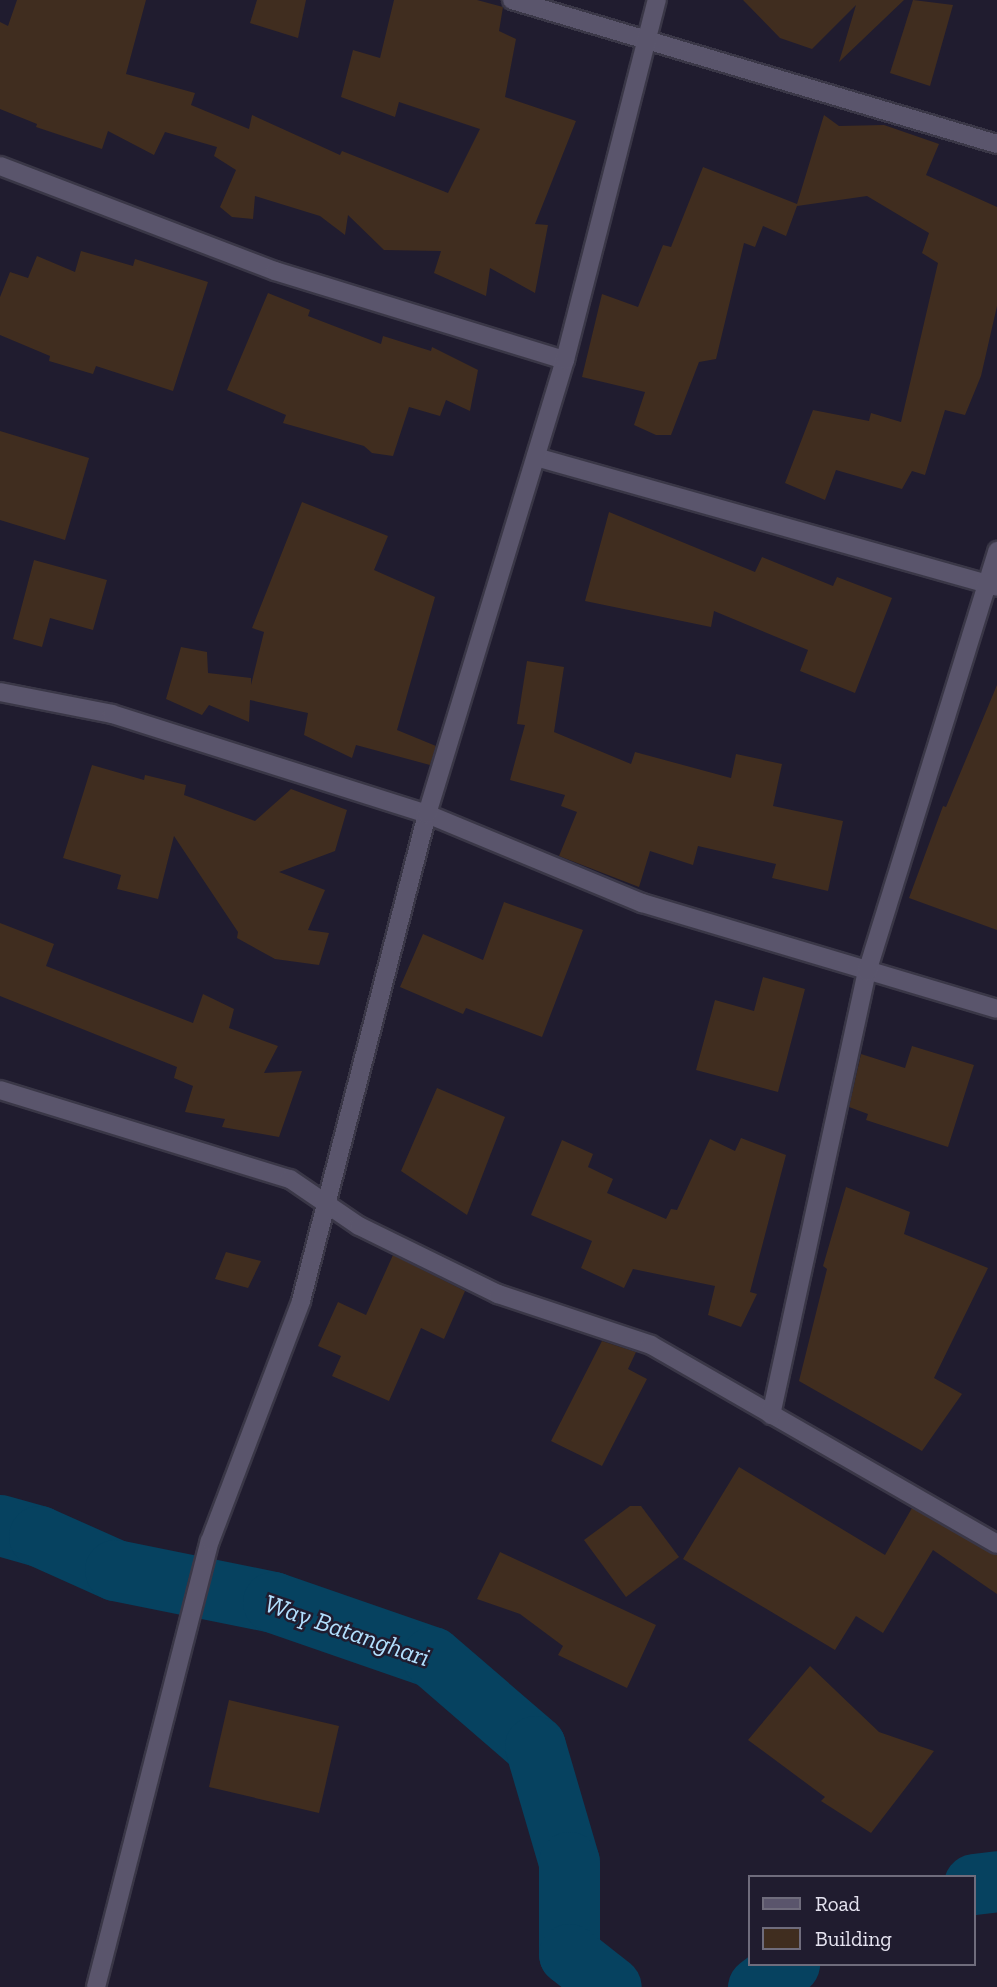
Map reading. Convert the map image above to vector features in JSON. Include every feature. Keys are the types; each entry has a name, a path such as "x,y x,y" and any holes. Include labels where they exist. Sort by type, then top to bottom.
{"street":[{"path":"512,0 997,144"},
{"path":"96,1987 167,1723 186,1633 210,1541 301,1301 427,814 565,360 657,0"},
{"path":"0,166 275,271 565,360"},
{"path":"536,457 992,586"},
{"path":"771,1415 867,972 992,586 997,551"},
{"path":"0,692 112,714 427,814 642,902 997,1009"},
{"path":"0,1090 290,1179 328,1202 359,1226 498,1294 651,1345 997,1544"}],"building":[{"path":"17,0 146,0 126,74 195,93 191,105 249,129 252,115 340,155 342,151 448,193 480,129 399,102 395,117 341,97 353,50 380,58 394,0 477,0 503,7 499,31 516,39 505,97 576,121 535,224 548,225 535,293 490,268 486,296 434,273 441,251 384,250 348,215 345,235 320,216 255,196 253,219 232,217 220,207 236,170 214,156 217,147 165,132 154,155 108,131 102,149 36,127 37,124 0,109 0,22 8,26"},
{"path":"257,0 306,0 298,38 250,23"},
{"path":"743,0 904,0 839,62 856,5 812,49 780,38"},
{"path":"913,0 953,5 930,86 890,73"},
{"path":"824,115 839,126 884,125 939,144 926,175 997,207 997,306 981,376 965,415 945,410 925,475 912,471 902,489 836,470 825,500 785,483 813,410 869,421 871,413 901,422 938,263 922,253 929,233 867,196 797,206 786,236 763,226 755,247 744,243 716,359 699,362 671,435 656,435 634,425 645,392 582,377 602,294 638,307 663,245 671,247 703,167 797,204"},
{"path":"81,251 133,266 135,259 208,282 173,391 96,366 93,374 49,361 50,356 0,335 0,297 10,272 28,278 37,256 75,272"},
{"path":"268,293 310,310 308,316 381,344 383,336 431,351 432,347 478,370 470,411 446,400 440,416 409,407 393,456 372,453 364,446 283,423 286,415 227,390"},
{"path":"0,431 89,458 65,540 0,520"},
{"path":"302,502 388,536 374,570 435,597 397,730 436,746 430,765 356,745 352,758 304,735 308,713 250,700 249,722 209,705 202,715 166,699 181,647 207,652 208,673 251,678 251,685 264,632 252,628"},
{"path":"609,512 755,572 762,557 833,586 837,577 892,598 855,693 800,671 808,650 714,611 711,627 585,601"},
{"path":"34,560 107,580 93,630 50,618 42,647 13,639"},
{"path":"527,661 564,667 554,732 631,764 635,752 731,778 736,754 782,764 773,806 843,821 828,891 772,878 776,864 698,846 693,865 650,851 639,887 559,856 577,812 561,806 565,795 510,780 525,725 517,724"},
{"path":"997,685 997,930 909,898 943,806 946,807"},
{"path":"92,765 144,780 145,775 186,785 184,795 255,821 291,789 347,810 335,851 279,872 325,890 308,930 329,933 319,965 275,959 237,938 238,932 174,836 158,899 117,889 121,875 63,858"},
{"path":"504,902 583,930 542,1037 466,1008 463,1014 400,987 423,934 483,960"},
{"path":"0,923 54,944 46,966 193,1023 203,994 234,1009 229,1028 278,1046 264,1073 302,1071 279,1137 222,1127 225,1119 185,1112 193,1086 174,1078 177,1067 0,996"},
{"path":"763,977 805,989 778,1092 696,1070 715,1000 754,1011"},
{"path":"912,1046 974,1065 948,1147 866,1120 868,1114 849,1107 861,1054 905,1068"},
{"path":"437,1088 505,1117 467,1215 401,1171"},
{"path":"741,1138 786,1155 750,1292 757,1294 741,1327 708,1315 715,1286 633,1269 624,1288 581,1268 592,1241 531,1215 562,1140 593,1154 588,1167 613,1179 607,1193 666,1219 671,1209 677,1210 710,1139 735,1151"},
{"path":"846,1187 910,1212 904,1234 988,1268 934,1378 962,1394 922,1451 799,1381 827,1269 823,1266"},
{"path":"226,1252 261,1261 248,1288 215,1279"},
{"path":"393,1255 465,1291 444,1339 421,1328 389,1401 332,1376 341,1356 318,1346 338,1302 366,1315"},
{"path":"602,1341 636,1352 628,1369 647,1379 602,1466 551,1441"},
{"path":"739,1467 885,1555 912,1508 997,1555 997,1594 933,1550 883,1633 856,1616 835,1650 683,1559"},
{"path":"630,1506 641,1506 679,1557 626,1597 584,1540"},
{"path":"500,1552 656,1625 627,1688 558,1655 563,1646 520,1614 477,1599"},
{"path":"810,1666 879,1732 934,1751 871,1833 821,1801 825,1797 748,1740"},
{"path":"229,1700 339,1726 319,1813 209,1787"}],"waterway":[{"name":"Way Batanghari","path":"0,1525 39,1536 115,1570 273,1602 432,1657 535,1746 569,1862 569,1954 611,1987"},
{"name":"Way Batanghari","path":"976,1884 997,1881"},
{"name":"Way Batanghari","path":"758,1987 786,1966"}]}
